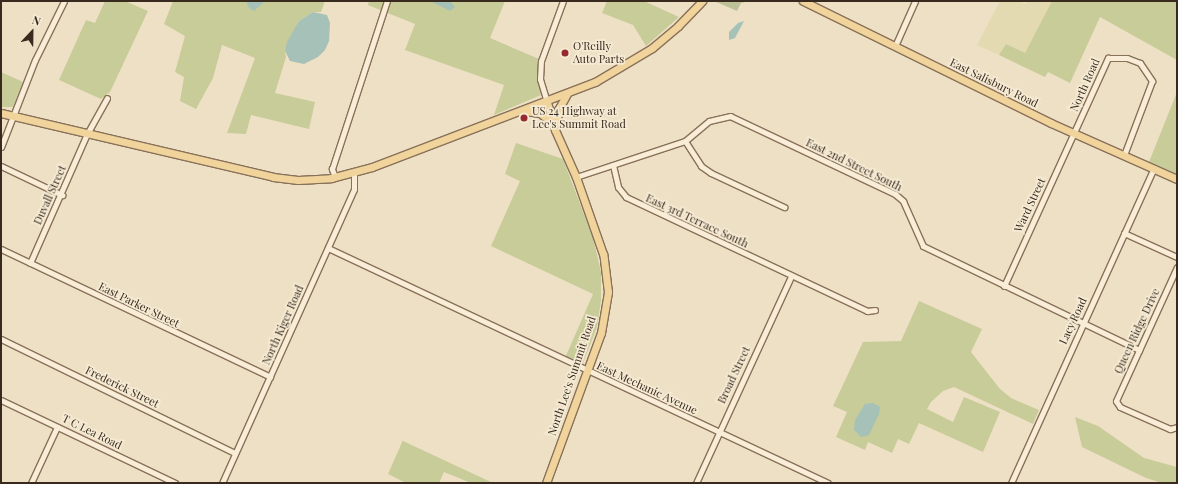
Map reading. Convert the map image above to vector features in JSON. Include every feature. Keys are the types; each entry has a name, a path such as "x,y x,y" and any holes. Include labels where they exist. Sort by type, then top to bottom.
{"main road":[{"path":"1,113 273,177 306,180 335,177 354,173 523,111 608,76 652,48 678,26 702,1"},
{"name":"East Salisbury Road","path":"803,1 1074,133 1177,179"},
{"path":"523,111 540,113 555,123 558,110 567,94"},
{"name":"North Lee's Summit Road","path":"546,483 587,370 605,314 607,277 603,254 576,177 547,102"}],"street":[{"path":"1,147 36,60 64,1"},
{"path":"335,177 332,169 387,1"},
{"path":"547,102 540,79 541,61 563,1"},
{"path":"895,46 915,1"},
{"name":"North Road","path":"1074,133 1104,62 1108,58 1127,58 1140,63 1152,81 1124,155"},
{"name":"Duvall Street","path":"30,263 62,195 87,134 107,98"},
{"name":"East 2nd Street South","path":"576,177 685,141 709,121 730,116 895,194 903,201 923,246 1082,324 1139,350"},
{"name":"Ward Street","path":"1004,286 1074,133"},
{"path":"685,141 701,166 711,174 784,207"},
{"name":"East 3rd Terrace South","path":"613,165 618,187 626,197 867,311 875,310"},
{"path":"1,166 62,195"},
{"name":"Lacy Road","path":"1011,483 1154,168"},
{"name":"North Kiger Road","path":"222,483 354,189 354,173"},
{"path":"1124,233 1177,257"},
{"name":"East Mechanic Avenue","path":"328,248 828,483"},
{"name":"East Parker Street","path":"1,249 270,377"},
{"name":"Queen Ridge Drive","path":"1174,428 1120,407 1117,403 1117,397 1177,267"},
{"name":"Broad Street","path":"696,483 791,276"},
{"name":"Frederick Street","path":"1,339 235,453"},
{"name":"T C Lea Road","path":"1,400 175,483"},
{"path":"31,483 57,426"},
{"path":"1174,428 1177,435"}],"shaded area":[{"path":"1000,1 1019,1 1025,4 1027,1 1052,1 1025,54 1006,44 999,55 977,45"}],"green space":[{"path":"105,1 125,1 148,11 110,92 101,99 59,80 86,20 95,23"},
{"path":"173,1 325,1 321,12 313,12 299,21 285,51 286,57 275,93 315,102 309,129 251,115 246,134 227,133 255,58 222,45 213,78 196,109 180,101 184,77 175,72 185,36 164,24"},
{"path":"369,1 505,1 490,38 539,59 537,74 541,95 494,115 504,85 405,50 415,24 368,5"},
{"path":"607,1 644,1 679,17 646,46 633,25 602,13"},
{"path":"714,1 750,1 741,3 737,11"},
{"path":"1052,1 1177,1 1177,60 1100,17 1070,83 1048,72 1045,77 999,55 1006,44 1025,53"},
{"path":"1,72 23,82 13,107 1,107"},
{"path":"1177,92 1177,174 1149,162"},
{"path":"516,143 563,159 593,238 601,272 601,301 597,327 583,363 565,358 593,294 491,246 520,181 505,174"},
{"path":"919,301 982,329 971,352 1000,389 1011,398 1039,410 1033,424 954,387 943,391 931,402 927,409 953,422 964,397 1000,412 983,452 919,423 909,444 898,439 892,453 868,442 865,450 836,437 847,412 833,406 863,342 901,341"},
{"path":"1075,417 1098,426 1144,458 1177,467 1177,483 1162,483 1146,478 1082,447"},
{"path":"403,440 493,483 471,483 444,472 439,483 406,483 388,474"}],"water":[{"path":"246,1 263,1 263,3 254,11 249,8"},
{"path":"430,1 450,1 455,7 450,11"},
{"path":"313,12 327,15 330,23 329,41 325,50 318,57 304,64 290,61 285,51 287,42 299,21"},
{"path":"744,21 735,38 729,40 729,32 738,23"},
{"path":"873,403 880,407 879,414 869,435 861,437 854,430 855,420 865,404"}],"place":[{"name":"O'Reilly Auto Parts","path":"565,53"},
{"name":"US 24 Highway at Lee's Summit Road","path":"524,118"}]}
